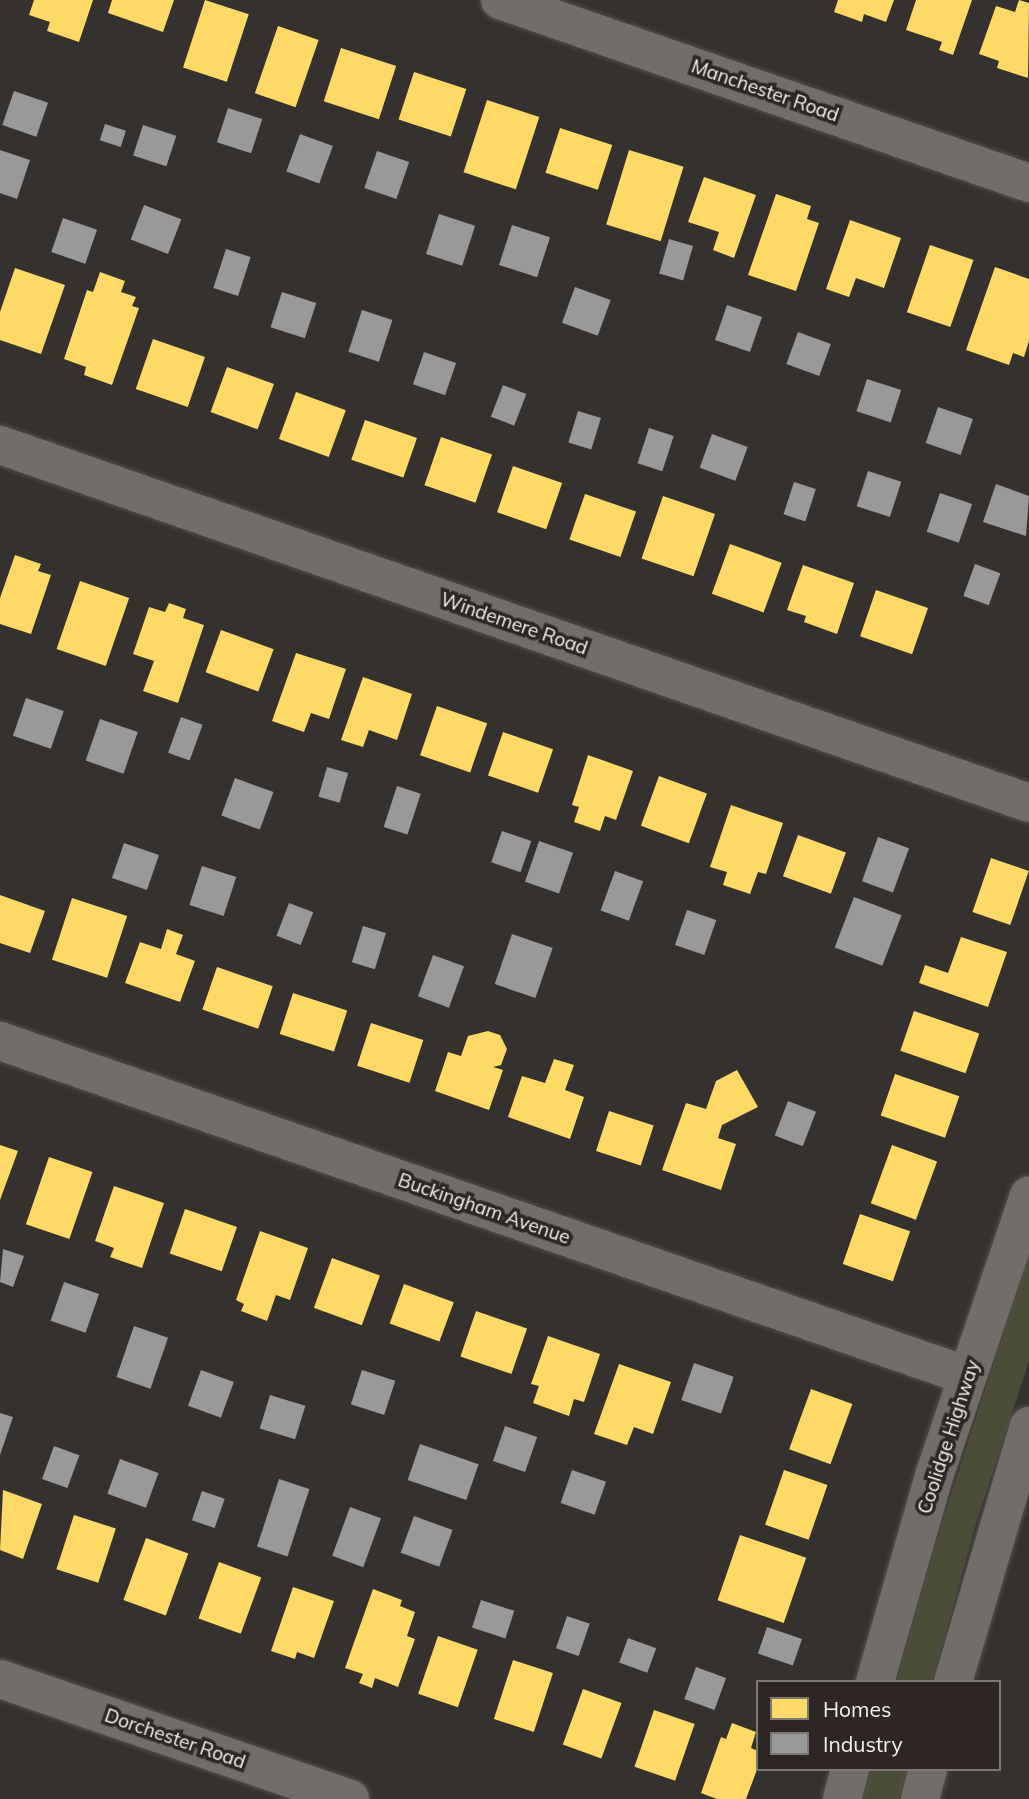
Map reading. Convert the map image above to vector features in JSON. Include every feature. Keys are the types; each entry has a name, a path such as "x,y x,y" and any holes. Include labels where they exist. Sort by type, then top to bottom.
{"main road":[{"name":"Coolidge Highway","path":"876,1680 968,1376 1029,1195"},
{"path":"954,1680 1029,1426"},
{"path":"842,1799 849,1771"},
{"path":"920,1799 927,1771"}],"street":[{"name":"Manchester Road","path":"500,0 1029,183"},
{"name":"Windemere Road","path":"0,445 1029,803"},
{"name":"Buckingham Avenue","path":"0,1041 968,1376"},
{"name":"Dorchester Road","path":"0,1679 350,1799"}],"green space":[{"path":"1029,1255 1029,1361 977,1520 933,1680 897,1680 942,1523"},
{"path":"870,1771 907,1771 899,1799 862,1799"}],"building: Homes":[{"path":"34,0 93,0 79,42 47,31 50,22 29,15"},
{"path":"112,0 174,0 163,32 108,13"},
{"path":"205,0 249,14 227,82 183,68"},
{"path":"838,0 894,0 886,22 864,14 862,22 834,12"},
{"path":"916,0 972,0 953,55 939,50 942,42 906,30"},
{"path":"1019,0 1029,3 1028,78 997,68 999,61 979,54 996,6 1015,12"},
{"path":"278,26 319,40 296,107 255,93"},
{"path":"341,48 396,66 379,119 324,101"},
{"path":"414,72 466,89 451,137 399,120"},
{"path":"487,100 539,117 516,189 464,172"},
{"path":"560,128 612,145 598,190 545,173"},
{"path":"629,150 684,167 661,241 606,225"},
{"path":"704,177 756,195 734,258 713,250 719,232 688,222"},
{"path":"776,194 811,206 807,219 819,223 796,291 748,275"},
{"path":"850,220 901,238 884,288 856,278 849,297 826,289"},
{"path":"930,245 973,260 950,327 907,312"},
{"path":"995,267 1029,279 1029,341 1024,357 1013,353 1009,365 966,350"},
{"path":"15,268 65,285 41,354 0,340 0,312"},
{"path":"100,272 125,281 121,292 136,297 132,306 139,308 112,385 84,375 86,367 64,359 87,290 93,292"},
{"path":"153,339 205,357 188,407 136,389"},
{"path":"227,367 274,384 258,429 211,412"},
{"path":"296,392 346,410 329,457 279,439"},
{"path":"365,420 417,438 403,478 351,460"},
{"path":"441,437 492,455 475,503 424,485"},
{"path":"513,466 562,483 546,529 497,512"},
{"path":"585,494 636,512 620,557 569,539"},
{"path":"663,496 715,514 694,576 642,558"},
{"path":"730,544 782,563 764,613 712,594"},
{"path":"15,555 41,564 38,571 51,575 31,634 0,624 0,598"},
{"path":"803,565 854,583 837,634 804,622 806,616 787,610"},
{"path":"80,581 129,598 106,666 57,649"},
{"path":"876,590 928,608 912,654 860,636"},
{"path":"169,603 186,609 183,618 204,625 178,703 143,691 154,661 133,654 149,607 165,612"},
{"path":"221,630 274,649 258,691 206,672"},
{"path":"296,653 346,669 329,719 311,713 304,732 272,721"},
{"path":"363,677 412,694 397,740 369,730 363,747 341,740"},
{"path":"437,706 487,723 470,772 420,755"},
{"path":"503,732 553,749 538,793 488,775"},
{"path":"588,755 633,771 616,820 605,816 600,831 574,822 579,807 572,805"},
{"path":"659,776 707,793 689,843 641,826"},
{"path":"731,805 783,823 766,874 758,872 750,894 723,885 727,872 710,867"},
{"path":"798,835 846,852 831,894 783,876"},
{"path":"991,858 1029,871 1010,925 972,912"},
{"path":"0,895 45,911 30,953 0,943"},
{"path":"72,898 127,916 107,978 52,960"},
{"path":"167,929 183,935 176,954 195,961 180,1002 125,983 140,942 161,949"},
{"path":"961,937 1007,952 988,1007 919,983 925,965 948,973"},
{"path":"217,967 273,986 258,1029 202,1010"},
{"path":"293,993 347,1011 334,1052 280,1034"},
{"path":"914,1011 979,1033 966,1073 900,1051"},
{"path":"371,1023 423,1040 409,1083 357,1066"},
{"path":"488,1031 500,1035 507,1049 501,1065 493,1067 503,1070 489,1110 435,1091 448,1052 461,1056 468,1036"},
{"path":"554,1059 574,1065 565,1090 584,1097 570,1139 508,1117 522,1076 545,1083"},
{"path":"737,1070 758,1107 722,1125 718,1138 736,1144 721,1190 662,1170 686,1103 706,1109 716,1081"},
{"path":"895,1074 959,1096 945,1138 881,1116"},
{"path":"609,1111 654,1126 641,1165 596,1151"},
{"path":"0,1145 18,1151 0,1200"},
{"path":"892,1145 937,1161 916,1220 871,1203"},
{"path":"49,1157 92,1172 69,1239 26,1224"},
{"path":"114,1186 164,1203 142,1268 110,1257 114,1248 95,1241"},
{"path":"185,1209 237,1227 222,1271 170,1253"},
{"path":"860,1214 910,1231 893,1281 843,1264"},
{"path":"260,1231 308,1248 290,1300 276,1295 267,1321 241,1311 244,1304 236,1300"},
{"path":"332,1258 380,1275 362,1325 314,1308"},
{"path":"404,1284 454,1302 439,1342 390,1323"},
{"path":"476,1311 527,1329 511,1374 460,1356"},
{"path":"548,1336 600,1354 584,1402 574,1399 569,1416 533,1403 539,1386 531,1384"},
{"path":"619,1364 671,1382 653,1434 634,1427 627,1445 594,1434"},
{"path":"811,1389 852,1404 830,1464 789,1449"},
{"path":"784,1470 827,1485 809,1540 765,1525"},
{"path":"3,1490 42,1504 23,1559 0,1550"},
{"path":"74,1515 116,1529 98,1583 56,1569"},
{"path":"740,1535 806,1558 784,1623 718,1600"},
{"path":"146,1538 188,1553 166,1615 123,1600"},
{"path":"219,1562 261,1577 241,1634 198,1618"},
{"path":"293,1587 334,1601 314,1658 297,1652 295,1659 271,1651"},
{"path":"373,1589 402,1600 400,1606 415,1612 407,1636 415,1639 398,1687 375,1678 372,1688 359,1683 363,1674 345,1668"},
{"path":"438,1636 478,1650 458,1707 418,1694"},
{"path":"513,1660 553,1673 534,1732 494,1719"},
{"path":"583,1689 622,1703 601,1758 563,1744"},
{"path":"654,1710 695,1724 675,1781 634,1767"},
{"path":"732,1723 756,1732 751,1748 756,1750 756,1771 746,1799 717,1799 701,1793 721,1737 726,1739"}],"building: Industry":[{"path":"14,91 48,103 36,137 2,125"},
{"path":"228,108 262,119 251,153 217,142"},
{"path":"105,124 126,131 121,147 100,140"},
{"path":"143,125 176,136 166,166 133,155"},
{"path":"300,134 333,146 319,184 286,172"},
{"path":"0,150 30,160 17,199 0,193"},
{"path":"377,151 409,162 396,199 364,188"},
{"path":"144,205 181,219 168,254 131,240"},
{"path":"439,214 475,226 462,266 426,254"},
{"path":"63,218 97,230 85,264 51,252"},
{"path":"512,225 550,237 537,277 499,265"},
{"path":"669,239 693,246 683,280 659,274"},
{"path":"226,249 251,257 238,296 213,288"},
{"path":"575,287 611,300 598,336 562,323"},
{"path":"282,292 316,303 305,338 271,327"},
{"path":"727,305 762,317 750,352 715,340"},
{"path":"362,310 392,320 379,362 348,352"},
{"path":"798,332 831,344 819,376 786,364"},
{"path":"424,352 456,363 445,395 413,384"},
{"path":"867,379 901,390 891,422 856,411"},
{"path":"503,385 526,394 514,426 491,417"},
{"path":"938,407 973,419 961,455 926,443"},
{"path":"578,411 601,418 591,450 568,443"},
{"path":"649,428 674,436 662,471 638,463"},
{"path":"712,434 748,447 735,481 700,468"},
{"path":"868,471 901,482 890,517 857,506"},
{"path":"794,482 816,489 805,521 783,514"},
{"path":"996,484 1029,496 1026,536 983,522"},
{"path":"940,493 972,504 959,543 927,532"},
{"path":"975,564 1000,573 989,605 963,596"},
{"path":"26,698 64,711 51,749 13,736"},
{"path":"181,717 203,725 190,761 168,753"},
{"path":"100,719 138,732 123,774 86,761"},
{"path":"327,767 348,773 340,803 318,797"},
{"path":"235,778 274,792 260,830 221,816"},
{"path":"397,786 421,794 407,835 384,827"},
{"path":"502,831 531,841 521,872 491,862"},
{"path":"878,837 909,848 893,892 862,881"},
{"path":"539,841 573,853 559,893 525,882"},
{"path":"124,843 159,855 147,890 112,878"},
{"path":"202,866 236,877 224,916 189,905"},
{"path":"615,871 643,881 629,921 601,910"},
{"path":"854,897 902,915 882,966 835,947"},
{"path":"289,903 313,912 301,945 276,936"},
{"path":"687,910 716,920 704,955 675,945"},
{"path":"363,926 386,933 375,969 352,962"},
{"path":"512,934 553,948 535,998 495,984"},
{"path":"433,955 464,966 449,1008 418,996"},
{"path":"788,1101 816,1112 803,1146 775,1136"},
{"path":"3,1249 24,1256 13,1287 0,1282"},
{"path":"64,1282 99,1294 86,1333 51,1321"},
{"path":"134,1326 168,1338 150,1389 116,1377"},
{"path":"694,1363 734,1377 721,1414 681,1400"},
{"path":"201,1370 234,1382 221,1418 188,1406"},
{"path":"362,1370 395,1381 384,1415 351,1404"},
{"path":"270,1395 305,1406 295,1439 260,1428"},
{"path":"0,1413 13,1417 0,1455"},
{"path":"505,1426 537,1437 525,1472 493,1461"},
{"path":"420,1444 479,1464 466,1500 408,1480"},
{"path":"54,1446 79,1455 67,1488 42,1479"},
{"path":"120,1459 159,1473 146,1508 107,1494"},
{"path":"572,1470 606,1482 595,1515 561,1503"},
{"path":"279,1479 309,1489 287,1556 257,1547"},
{"path":"202,1491 225,1499 215,1528 192,1520"},
{"path":"350,1507 381,1518 363,1567 332,1556"},
{"path":"414,1516 453,1530 439,1567 401,1553"},
{"path":"481,1600 514,1611 505,1638 472,1628"},
{"path":"567,1616 590,1624 579,1656 556,1648"},
{"path":"767,1627 802,1639 793,1666 758,1653"},
{"path":"628,1638 656,1648 647,1673 619,1662"},
{"path":"696,1667 726,1678 714,1710 684,1699"}]}
